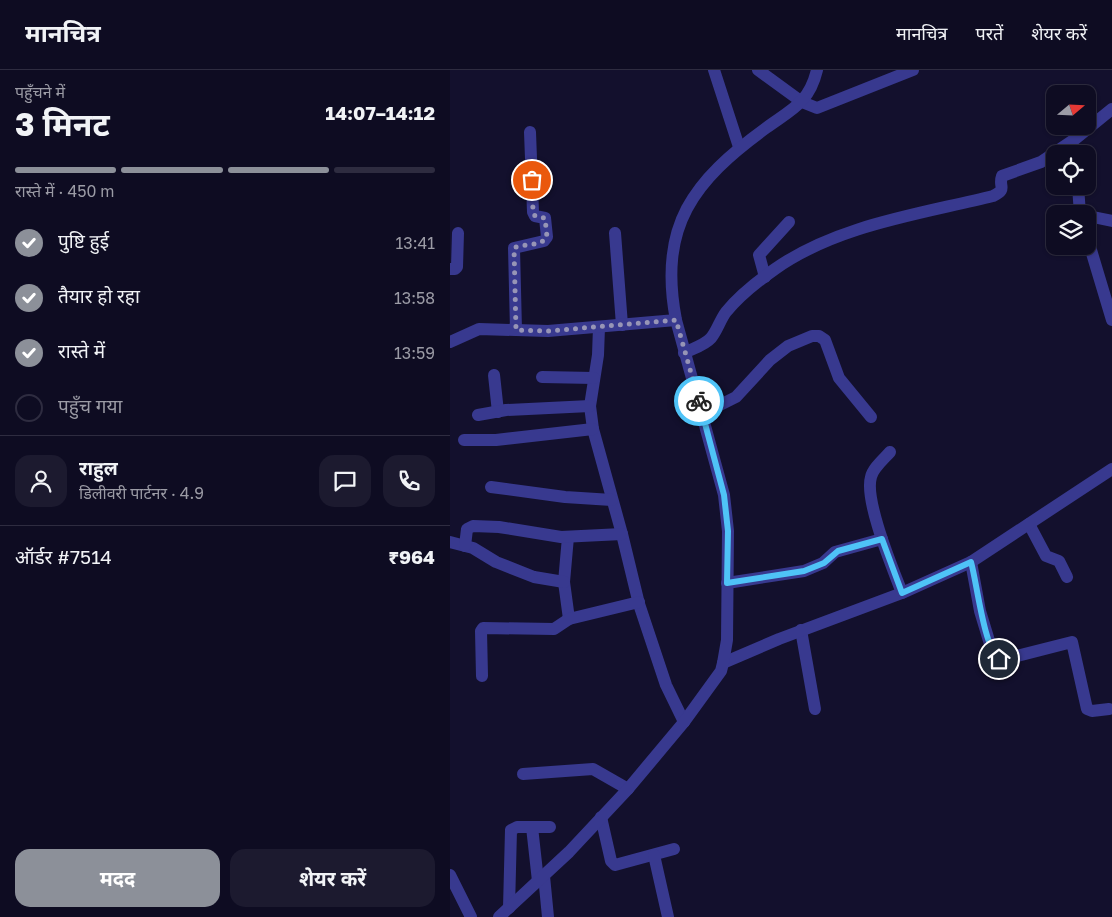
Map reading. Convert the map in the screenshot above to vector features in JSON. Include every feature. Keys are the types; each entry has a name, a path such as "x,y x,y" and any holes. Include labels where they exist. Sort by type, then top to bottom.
{"street":[{"path":"714,70 739,147"},
{"path":"758,70 802,102 814,108 820,108 912,70"},
{"path":"499,917 569,852 628,789 684,722 721,671 727,640 728,531 724,495 676,320 673,304 671,259 677,232 689,202 704,181 739,147 802,102 814,84 817,70"},
{"path":"684,353 710,338 732,306 764,277 799,254 834,238 875,225 993,196 1002,191 1002,176 1036,165 1072,141 1112,110"},
{"path":"516,330 514,248 544,241 547,237 545,218 535,216 533,212 530,132"},
{"path":"1071,145 1072,141"},
{"path":"1096,218 1112,221"},
{"path":"764,277 758,258 759,255 789,222"},
{"path":"450,269 457,267 458,233"},
{"path":"615,233 622,325"},
{"path":"1092,255 1112,320"},
{"path":"450,342 479,329 548,331 676,320"},
{"path":"599,327 598,355 590,406 593,429 639,602 666,685 684,722"},
{"path":"702,414 732,400 770,360 788,346 816,336 822,337 825,340 839,378 871,417"},
{"path":"494,375 498,412"},
{"path":"542,377 594,378"},
{"path":"478,415 590,406"},
{"path":"464,440 496,440 593,429"},
{"path":"890,452 871,476 873,507 882,539 902,593"},
{"path":"723,663 801,630 902,593 971,562 1112,469"},
{"path":"491,487 565,497 612,500"},
{"path":"1029,524 1046,556 1059,561 1068,577"},
{"path":"465,546 467,529 473,526 499,527 561,537 622,534"},
{"path":"568,537 564,582 569,619"},
{"path":"727,583 804,571 824,563 838,551 882,539"},
{"path":"450,542 473,548 496,562 534,576 564,582"},
{"path":"971,562 980,611 993,654 996,658 1005,659 1072,642 1087,709 1092,711 1109,709"},
{"path":"482,676 481,631 483,628 554,629 569,619 639,602"},
{"path":"801,630 815,709"},
{"path":"523,774 593,769 628,789"},
{"path":"600,817 612,863 617,865 674,849"},
{"path":"509,908 512,830 517,826 550,827"},
{"path":"532,827 548,917"},
{"path":"654,855 668,917"},
{"path":"450,875 471,917"}],"way so far":[{"path":"532,180 533,212 535,216 543,216 545,218 547,237 544,241 516,246 513,250 516,330 548,331 676,320 699,401"}],"route":[{"path":"699,401 724,495 728,531 727,583 804,571 824,563 835,552 882,539 902,593 971,562 980,611 993,654 999,659"}]}
